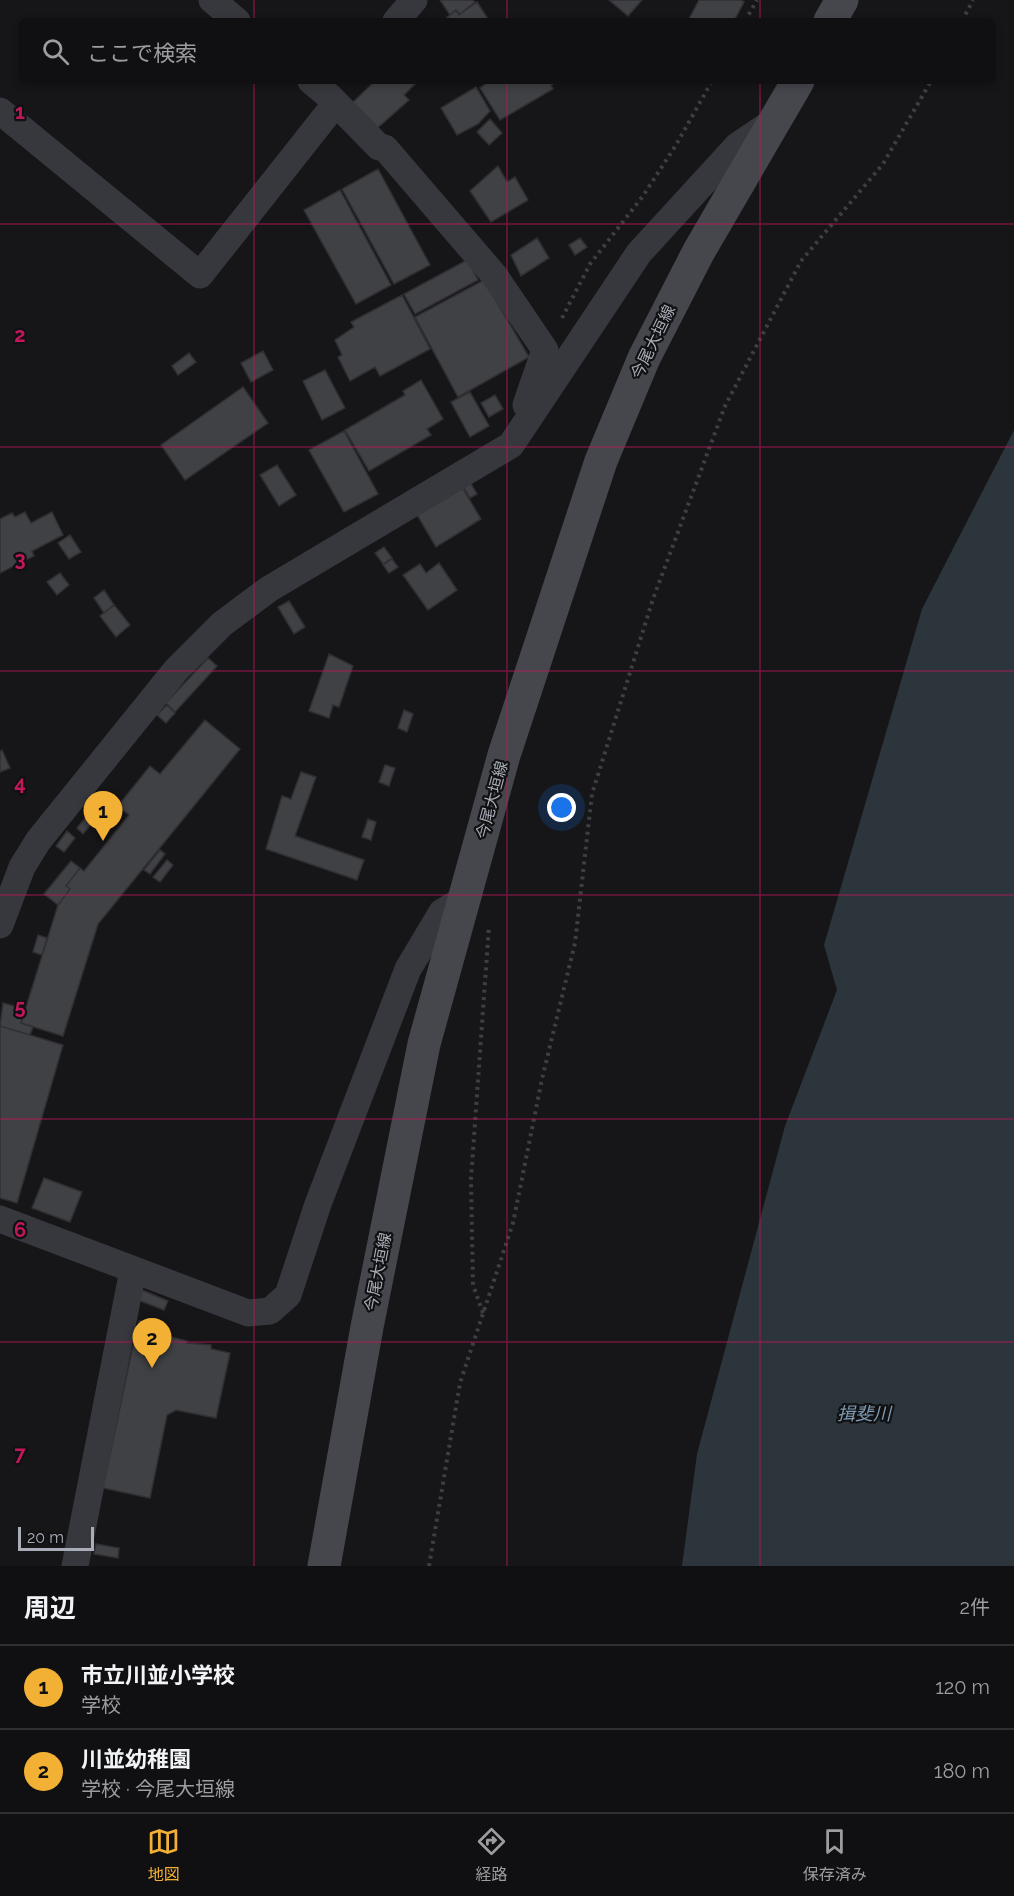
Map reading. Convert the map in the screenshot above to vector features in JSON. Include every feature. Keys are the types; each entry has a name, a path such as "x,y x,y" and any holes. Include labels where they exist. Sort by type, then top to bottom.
{"main road":[{"path":"832,18 842,0"},
{"name":"今尾大垣線","path":"324,1566 367,1327 424,1044 477,907 504,755 601,461 644,358 699,251 796,84"}],"street":[{"path":"212,0 233,18"},
{"path":"399,18 414,0"},
{"path":"0,111 200,275 330,91 379,147 385,148 494,275 545,350 511,445"},
{"path":"0,925 11,861 38,841 176,670 222,624 269,589 511,445 639,253 737,146 776,120"},
{"path":"0,1219 248,1313 270,1311 288,1295 318,1204 408,969 442,912 477,907"},
{"path":"75,1566 133,1270"}],"path":[{"path":"748,18 757,0"},
{"path":"964,18 973,0"},
{"path":"545,350 590,264 643,196 676,145 710,84"},
{"path":"429,1566 460,1383 513,1223 542,1078 575,943 592,794 654,599 725,406 801,261 883,164 929,84"},
{"path":"477,907 471,1179 473,1285 483,1314"}],"water":[{"name":"揖斐川","path":"1014,430 1014,1566 682,1566 697,1454 785,1126 837,990 824,945 922,609"}],"building":[{"path":"440,0 472,0 475,2 460,14 456,10 450,15"},
{"path":"609,0 642,0 628,16"},
{"path":"699,0 741,0 744,2 736,18 690,18"},
{"path":"477,2 487,18 446,18 456,10 459,15"},
{"path":"372,84 415,84 404,95 409,100 374,131 350,105"},
{"path":"486,84 553,84 553,89 500,120 480,88"},
{"path":"476,87 490,111 478,124 457,135 441,108"},
{"path":"490,119 502,133 489,145 477,132"},
{"path":"498,166 507,182 515,177 528,200 491,222 470,191"},
{"path":"378,169 430,265 394,284 342,189"},
{"path":"340,190 391,285 356,304 304,210"},
{"path":"537,238 549,258 521,276 511,255"},
{"path":"580,238 587,247 575,255 569,245"},
{"path":"467,260 478,280 415,314 404,294"},
{"path":"484,280 529,357 458,397 415,317"},
{"path":"402,295 430,349 380,376 375,367 350,381 338,357 342,355 335,340 354,327 351,322"},
{"path":"263,351 273,370 251,382 241,363"},
{"path":"189,353 196,362 178,375 172,366"},
{"path":"325,370 345,408 322,420 303,381"},
{"path":"421,380 443,419 427,429 431,435 369,471 345,430 405,395 403,391"},
{"path":"243,387 268,423 185,480 161,445"},
{"path":"470,392 489,426 470,437 451,402"},
{"path":"495,395 503,409 489,417 481,403"},
{"path":"344,431 378,494 344,512 309,450"},
{"path":"277,465 296,495 279,506 260,475"},
{"path":"468,479 477,494 470,498 461,483"},
{"path":"462,487 481,519 436,547 416,513"},
{"path":"25,512 31,523 52,512 63,535 32,551 34,556 0,573 0,519 12,513 15,517"},
{"path":"70,535 81,552 69,559 58,543"},
{"path":"384,547 392,558 383,564 375,553"},
{"path":"392,559 398,567 389,573 383,565"},
{"path":"439,563 457,590 428,610 403,575 420,564 426,573"},
{"path":"60,573 69,585 57,595 47,582"},
{"path":"104,590 114,605 104,613 94,598"},
{"path":"289,601 305,627 294,634 278,607"},
{"path":"114,605 130,625 116,637 100,616"},
{"path":"329,654 353,666 339,707 333,705 329,718 309,711"},
{"path":"208,658 217,666 175,712 166,703"},
{"path":"167,705 175,713 166,723 157,715"},
{"path":"404,710 413,714 407,732 398,728"},
{"path":"205,720 240,749 98,924 63,1036 21,1023 58,905 70,889 66,886 80,868 84,871 129,815 118,806 150,766 160,774"},
{"path":"2,750 10,768 0,772 0,752"},
{"path":"385,765 395,768 389,786 379,782"},
{"path":"301,772 316,777 295,836 364,860 357,880 266,849 282,796 291,799"},
{"path":"104,795 111,801 83,834 77,828"},
{"path":"368,819 376,822 371,840 362,837"},
{"path":"67,831 75,838 64,852 56,846"},
{"path":"160,850 165,854 150,874 144,870"},
{"path":"167,860 173,865 160,882 153,877"},
{"path":"71,861 80,868 66,886 70,889 58,905 44,894"},
{"path":"38,935 47,938 42,955 33,952"},
{"path":"3,1003 25,1009 21,1023 33,1027 30,1035 0,1026"},
{"path":"0,1026 63,1045 17,1203 0,1198"},
{"path":"44,1178 82,1192 70,1222 32,1208"},
{"path":"142,1290 168,1301 164,1310 138,1300"},
{"path":"139,1321 151,1323 150,1334 138,1332"},
{"path":"135,1336 170,1343 171,1337 187,1341 187,1343 211,1345 211,1349 230,1353 216,1418 176,1410 167,1415 150,1498 103,1488"},
{"path":"96,1544 119,1548 118,1558 94,1554"}],"place":[{"name":"市立川並小学校","path":"103,841"},
{"name":"川並幼稚園","path":"152,1368"}]}
